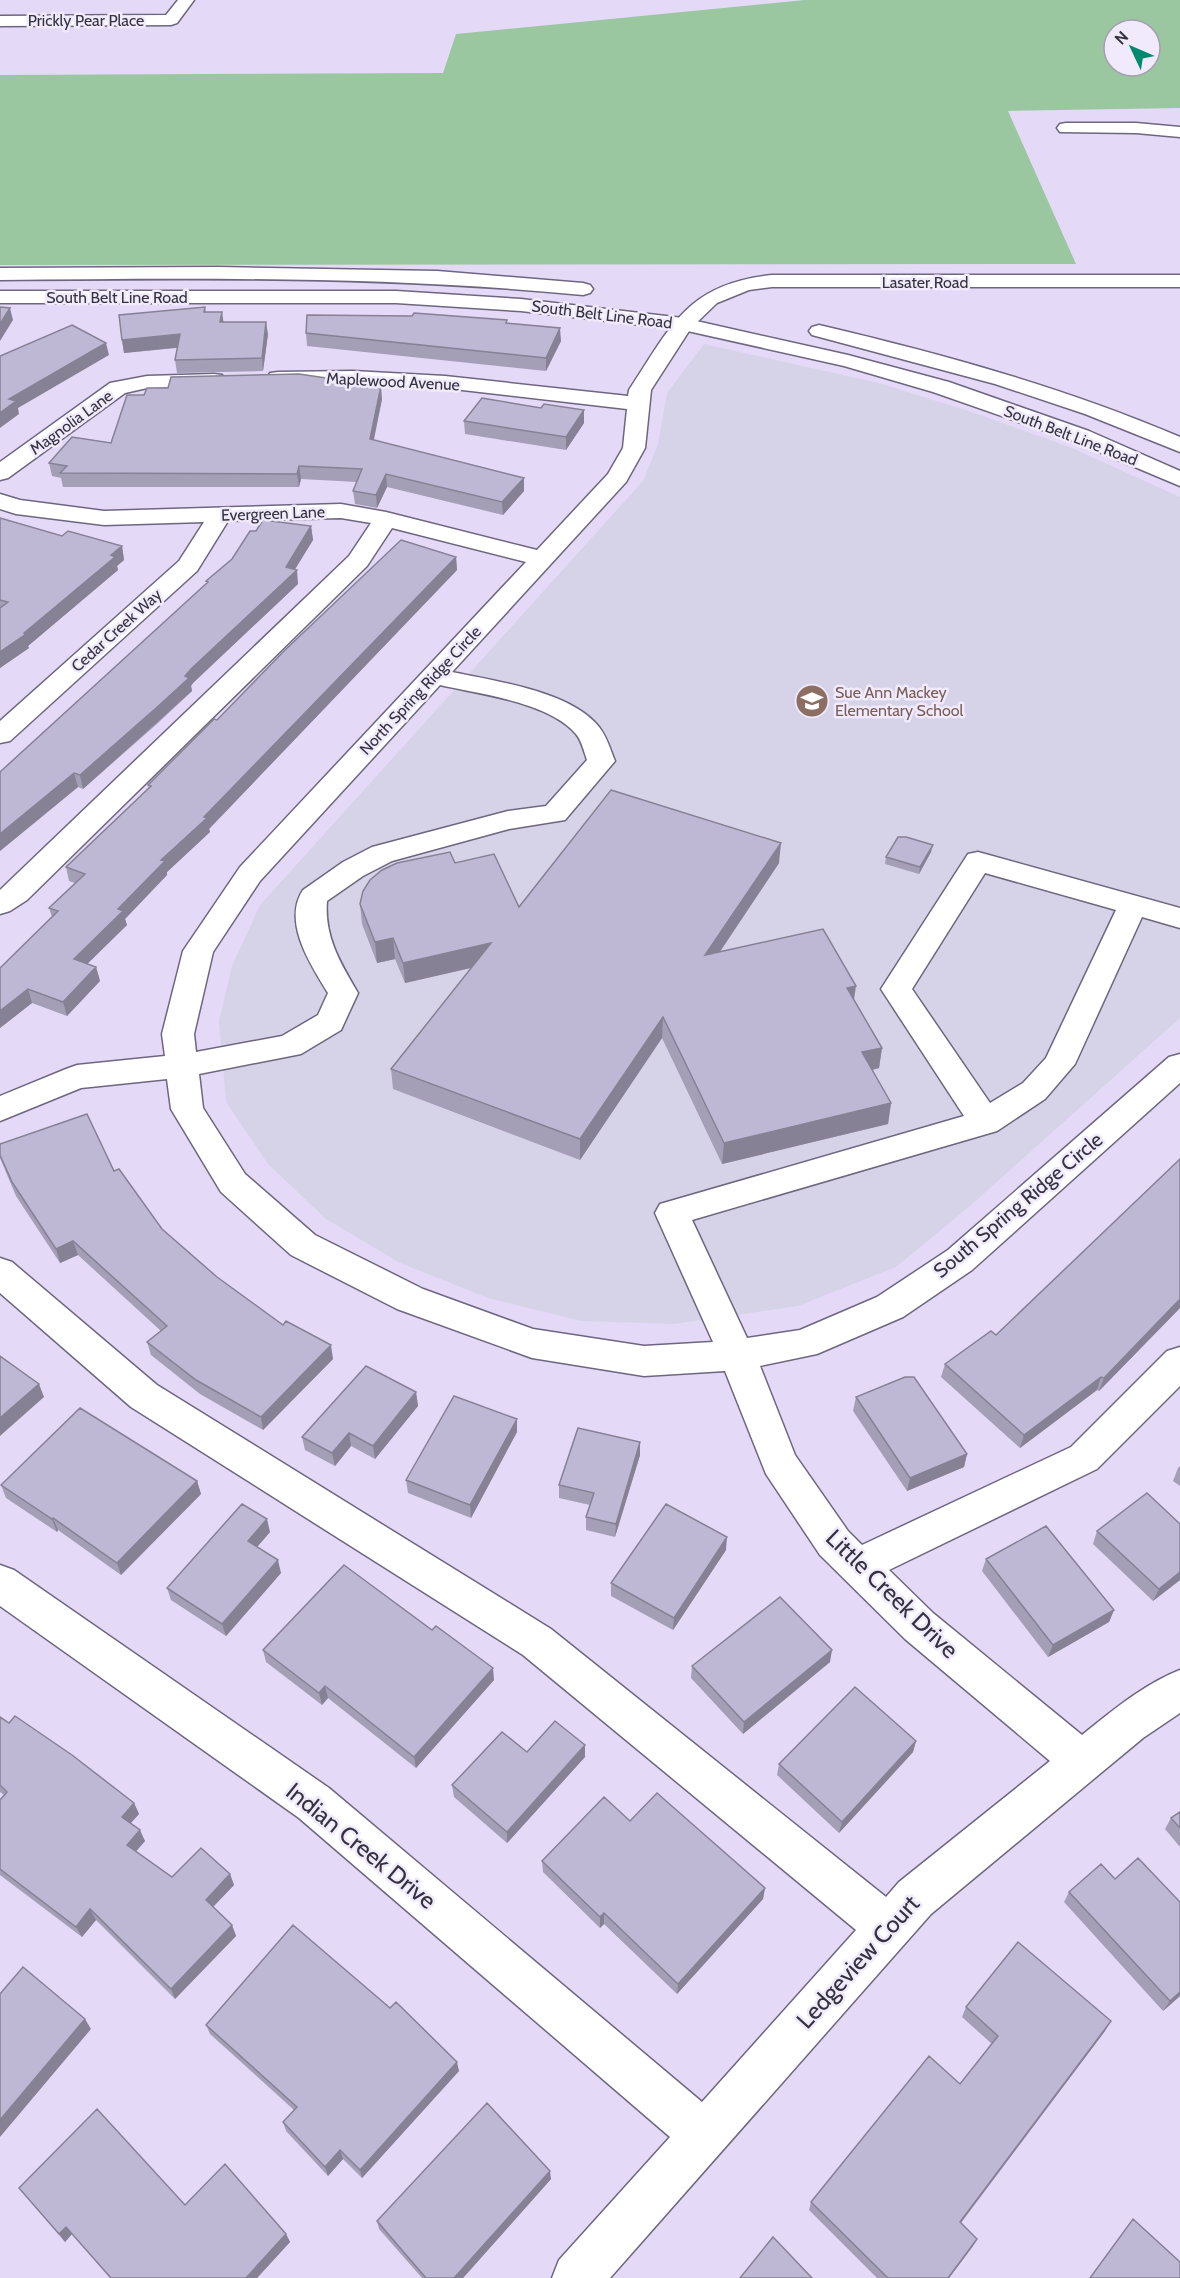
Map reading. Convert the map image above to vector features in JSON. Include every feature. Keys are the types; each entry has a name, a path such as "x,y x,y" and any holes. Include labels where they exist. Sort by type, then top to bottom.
{"street":[{"name":"Prickly Pear Place","path":"0,21 171,20 186,0"},
{"path":"1066,128 1136,128 1180,132"},
{"name":"South Belt Line Road","path":"0,274 314,272 414,274 607,291"},
{"name":"Lasater Road","path":"681,313 702,306 710,299 745,284 772,281 1180,281"},
{"name":"South Belt Line Road","path":"0,297 396,297 681,313 941,387 1081,436 1180,479"},
{"path":"702,306 730,312"},
{"name":"North Spring Ridge Circle","path":"182,1066 178,1034 198,951 250,874 618,477 634,448 640,390 681,313"},
{"name":"South Belt Line Road","path":"801,327 897,349 1007,380 1123,419 1180,445"},
{"name":"Maplewood Avenue","path":"261,379 353,376 445,382 638,404"},
{"name":"Magnolia Lane","path":"0,472 118,388 147,382 239,379"},
{"name":"Evergreen Lane","path":"0,501 16,507 104,518 341,511 386,519 542,559"},
{"name":"Cedar Creek Way","path":"0,735 188,566 220,514"},
{"path":"0,904 17,893 358,561 386,519"},
{"path":"0,1109 77,1077 182,1066 290,1046 330,1022 343,993 320,954 310,918 314,897 353,869 382,854 508,820 555,814 601,761 588,731 561,709 433,676"},
{"path":"1133,904 1059,1064 1034,1091 985,1122 896,989 978,861 1133,904 1180,918"},
{"name":"South Spring Ridge Circle","path":"182,1066 187,1109 233,1183 303,1245 410,1299 532,1343 644,1361 737,1355 804,1344 890,1307 960,1260 1180,1065"},
{"name":"Little Creek Drive","path":"985,1122 672,1214 737,1355 779,1463 834,1543 919,1626 1083,1761"},
{"path":"0,1272 144,1396 537,1642 888,1928"},
{"path":"857,1566 1083,1458 1180,1362"},
{"name":"Indian Creek Drive","path":"0,1583 314,1803 703,2134"},
{"name":"Ledgeview Court","path":"577,2278 915,1898 1128,1724 1180,1689"}],"shaded area":[{"name":"Sue Ann Mackey Elementary School","path":"704,344 879,383 975,413 1072,448 1180,497 1180,1018 970,1206 896,1267 798,1306 674,1324 581,1321 488,1298 400,1263 326,1219 268,1164 226,1102 219,1021 232,966 260,905 643,481 658,444 667,393"}],"green space":[{"path":"805,0 1180,0 1180,108 1008,111 1076,264 0,265 0,75 443,73 456,34"}],"building":[{"path":"0,307 10,308 0,324"},
{"path":"205,307 204,312 222,312 220,322 266,322 262,358 175,360 180,334 122,340 119,315"},
{"path":"414,313 507,320 506,323 560,328 546,358 306,333 307,315 412,316"},
{"path":"72,325 106,343 9,399 16,401 0,413 0,356"},
{"path":"299,374 381,386 370,439 524,478 502,502 386,474 376,495 353,491 362,469 299,466 297,474 60,473 67,466 49,463 72,437 111,443 127,395 144,395 147,388 168,388 171,377"},
{"path":"482,398 541,408 544,404 584,410 566,437 464,421"},
{"path":"0,518 62,536 68,531 122,546 111,555 115,557 24,633 26,634 0,652 0,608 8,602 0,600"},
{"path":"263,520 311,526 286,567 297,570 191,669 185,676 189,678 155,709 80,775 74,773 0,834 0,772 208,582 206,581 232,559 250,531 256,531"},
{"path":"401,540 456,557 204,817 207,818 161,860 165,861 118,909 123,911 74,959 96,967 63,1002 28,989 0,1011 0,968 58,911 49,908 85,874 66,867 151,786 148,785 214,719 217,720 284,651"},
{"path":"611,790 781,843 705,955 823,929 856,986 847,988 882,1048 862,1052 891,1103 724,1143 663,1017 580,1139 391,1069 491,943 403,963 393,938 375,942 360,904 363,891 370,880 382,870 397,863 450,852 455,863 494,854 519,907"},
{"path":"898,837 933,845 920,867 886,857"},
{"path":"87,1114 114,1171 119,1169 162,1229 217,1277 283,1325 286,1321 331,1345 261,1417 196,1380 147,1342 167,1326 73,1241 56,1249 12,1182 0,1155 0,1144"},
{"path":"1180,1159 1180,1299 1104,1378 1101,1377 1024,1435 945,1364 991,1331 996,1335"},
{"path":"0,1356 39,1384 0,1418"},
{"path":"366,1366 416,1392 373,1446 349,1433 332,1453 302,1437"},
{"path":"905,1377 914,1377 967,1454 910,1478 856,1397"},
{"path":"454,1396 517,1419 470,1505 406,1480"},
{"path":"80,1408 197,1481 117,1563 1,1485"},
{"path":"578,1428 640,1442 616,1524 586,1517 594,1493 559,1485"},
{"path":"1147,1493 1180,1524 1180,1572 1159,1589 1097,1531"},
{"path":"242,1504 267,1519 248,1541 278,1560 222,1624 167,1588"},
{"path":"666,1504 727,1537 674,1618 611,1583"},
{"path":"1046,1526 1114,1610 1053,1645 986,1559"},
{"path":"344,1565 432,1630 436,1626 493,1668 414,1757 325,1686 319,1693 263,1650"},
{"path":"780,1597 832,1650 744,1722 692,1666"},
{"path":"855,1687 916,1741 842,1822 779,1764"},
{"path":"15,1716 72,1755 134,1803 122,1817 140,1830 127,1845 172,1877 201,1848 230,1874 206,1900 232,1925 171,1989 90,1909 76,1927 0,1869 0,1800 7,1792 0,1785 0,1717 9,1723"},
{"path":"555,1721 585,1745 507,1832 452,1785 502,1732 527,1752"},
{"path":"657,1793 765,1888 678,1984 604,1913 600,1917 542,1861 604,1797 630,1821"},
{"path":"1180,1812 1180,1828 1171,1818"},
{"path":"1138,1858 1180,1902 1180,1992 1170,2001 1069,1892 1101,1864 1115,1879"},
{"path":"293,1925 390,2008 396,2002 457,2062 360,2170 340,2150 325,2167 283,2122 297,2107 206,2025"},
{"path":"1018,1942 1111,2021 960,2222 977,2239 948,2278 888,2278 811,2202 929,2056 960,2084 998,2036 966,2007"},
{"path":"23,1967 85,2019 0,2120 0,1994"},
{"path":"487,2103 550,2171 454,2278 426,2278 377,2221"},
{"path":"97,2109 185,2205 225,2164 286,2234 246,2278 111,2278 66,2227 59,2234 19,2188"},
{"path":"1133,2219 1180,2262 1180,2278 1090,2278"},
{"path":"773,2237 812,2278 740,2278"}],"place":[{"name":"Sue Ann Mackey Elementary School","path":"812,701"}]}
